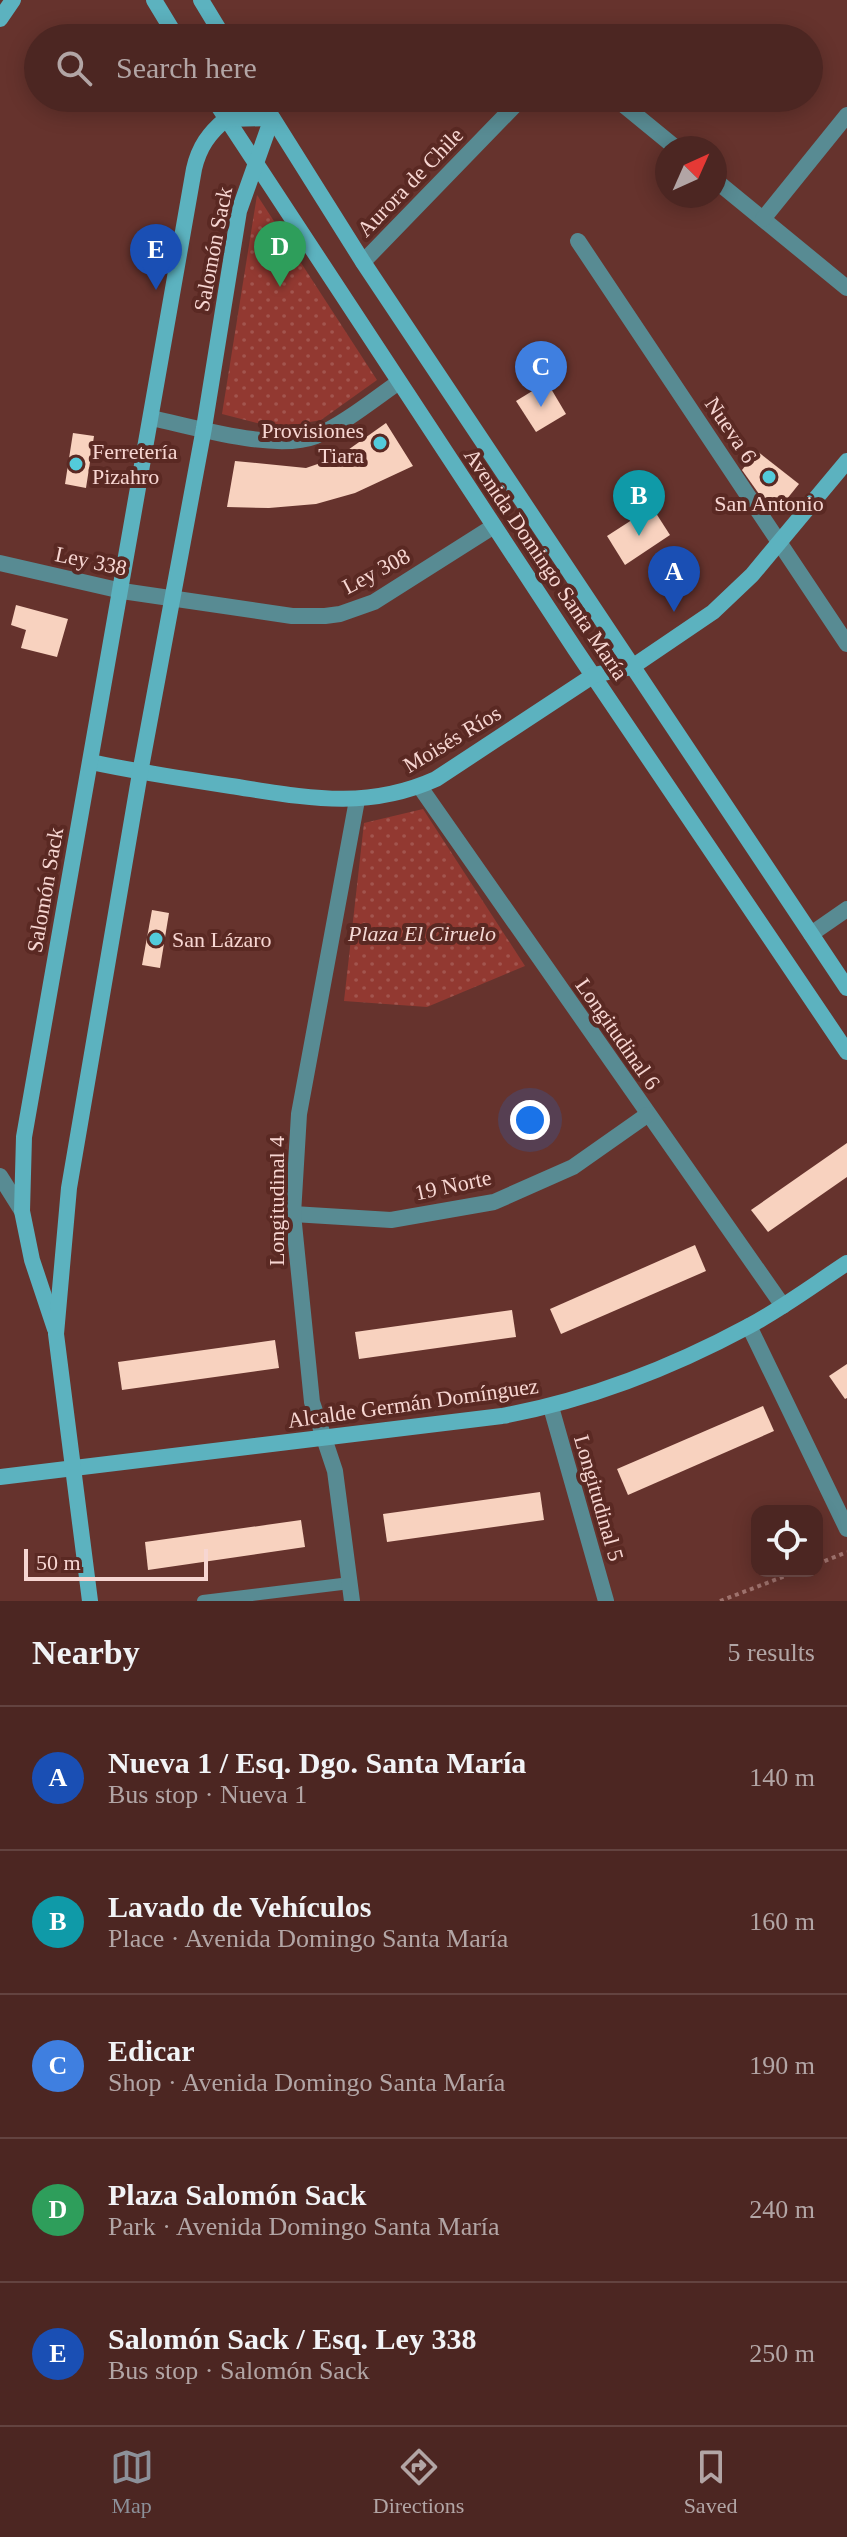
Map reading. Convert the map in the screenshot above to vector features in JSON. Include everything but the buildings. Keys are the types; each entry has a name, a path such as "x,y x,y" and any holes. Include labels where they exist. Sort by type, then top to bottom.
{"main road":[{"path":"0,19 13,0"},
{"path":"201,0 216,24"},
{"path":"153,2 168,24"},
{"name":"Avenida Domingo Santa María","path":"222,112 494,526 847,1052"},
{"name":"Avenida Domingo Santa María","path":"268,112 363,262 847,988"},
{"path":"226,119 272,118"},
{"name":"Salomón Sack","path":"56,1334 69,1188 140,773 204,428 239,211 272,118"},
{"name":"Salomón Sack","path":"90,1601 56,1334 32,1260 22,1211 22,1162 26,1124 197,157 208,135 226,119"},
{"path":"632,667 713,612 752,575 847,461"},
{"name":"Moisés Ríos","path":"91,762 140,773 310,798 357,800 401,794 436,779 594,675 632,667"},
{"name":"Alcalde Germán Domínguez","path":"0,1477 502,1416 551,1407 597,1394 654,1371 749,1326 847,1263"}],"street":[{"name":"Aurora de Chile","path":"363,262 508,112"},
{"path":"632,112 661,136"},
{"path":"763,219 847,115"},
{"path":"727,190 847,288"},
{"name":"Nueva 6","path":"578,241 847,644"},
{"path":"151,418 265,441 299,440 316,436 332,427 399,382"},
{"name":"Ley 308","path":"173,598 292,616 340,614 389,594 494,526"},
{"name":"Ley 338","path":"0,563 122,591 173,598"},
{"name":"Longitudinal 6","path":"420,787 783,1306"},
{"name":"Longitudinal 4","path":"352,1601 335,1471 312,1402 293,1214 299,1114 357,800"},
{"path":"811,934 847,909"},
{"name":"19 Norte","path":"293,1214 391,1220 494,1202 573,1167 647,1115"},
{"path":"0,1176 22,1211"},
{"path":"749,1326 847,1529"},
{"name":"Longitudinal 5","path":"551,1407 606,1601"}],"lane":[{"path":"203,1601 350,1583"}],"path":[{"path":"823,1562 847,1552"},
{"path":"720,1601 782,1577"}],"green space":[{"path":"257,195 377,380 321,420 277,428 222,414"},
{"name":"Plaza El Ciruelo","path":"423,809 525,966 427,1007 344,1001 364,823"}],"place":[{"name":"Plaza Salomón Sack","path":"280,287"},
{"name":"Salomón Sack / Esq. Ley 338","path":"156,290"},
{"name":"Edicar","path":"541,407"},
{"name":"Provisiones Tiara","path":"380,443"},
{"name":"Ferretería Pizahro","path":"76,464"},
{"name":"San Antonio","path":"769,477"},
{"name":"Lavado de Vehículos","path":"639,536"},
{"name":"Nueva 1 / Esq. Dgo. Santa María","path":"674,612"},
{"name":"San Lázaro","path":"156,939"}]}
